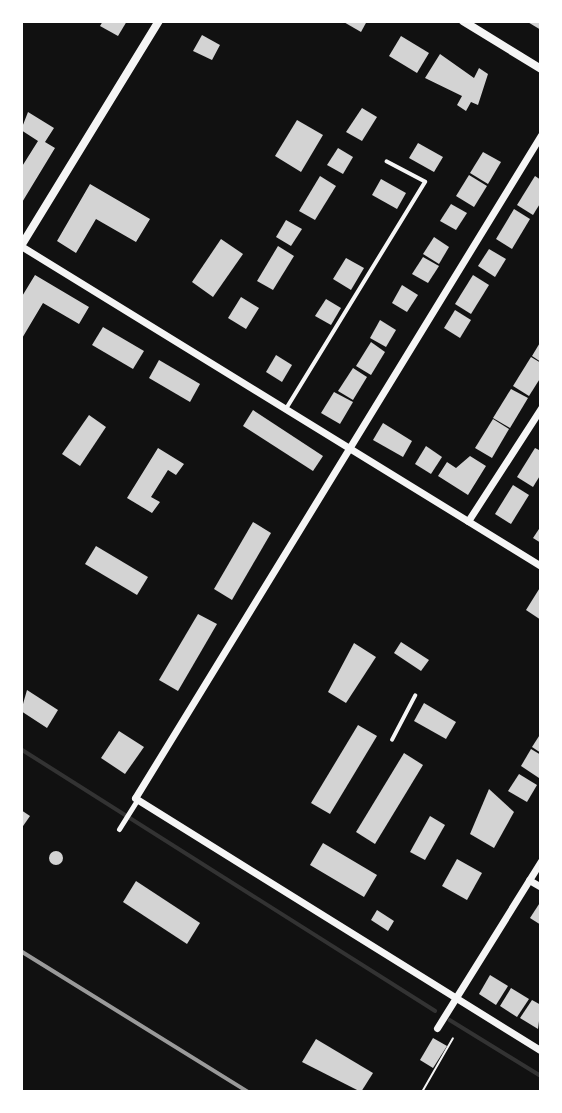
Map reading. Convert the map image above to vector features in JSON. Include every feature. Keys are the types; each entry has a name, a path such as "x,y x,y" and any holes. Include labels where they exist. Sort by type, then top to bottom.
{"street":[{"path":"159,21 21,246 541,566"},
{"path":"463,21 541,69"},
{"path":"119,829 541,135"},
{"path":"468,521 541,408"},
{"path":"136,802 541,1051"},
{"path":"436,1028 541,861"},
{"path":"529,880 541,887"}],"lane":[{"path":"286,409 425,182 387,162"},
{"path":"392,740 415,696"}],"path":[{"path":"422,1092 453,1038"}],"building":[{"path":"103,21 127,21 118,36 100,26"},
{"path":"342,21 367,21 361,32"},
{"path":"526,21 541,21 541,30"},
{"path":"202,35 220,45 212,60 193,51"},
{"path":"401,36 429,53 417,73 389,56"},
{"path":"440,54 474,78 479,68 488,74 478,105 471,102 466,111 457,105 462,96 425,78"},
{"path":"362,108 377,117 362,141 346,132"},
{"path":"28,112 54,128 45,142 55,148 21,204 21,168 38,141 21,130"},
{"path":"297,120 323,135 301,172 275,156"},
{"path":"418,143 443,157 434,172 409,158"},
{"path":"338,148 353,157 343,174 327,165"},
{"path":"483,152 501,162 488,184 470,173"},
{"path":"469,175 487,186 474,207 456,196"},
{"path":"320,176 336,186 315,220 299,211"},
{"path":"535,176 541,180 541,202 533,215 517,205"},
{"path":"381,179 406,193 397,209 372,195"},
{"path":"90,184 150,219 136,242 96,219 76,253 57,241"},
{"path":"451,204 467,213 456,230 440,221"},
{"path":"514,209 530,219 512,249 496,239"},
{"path":"286,220 302,229 291,246 276,237"},
{"path":"434,237 449,247 439,264 423,254"},
{"path":"221,239 243,254 213,297 192,282"},
{"path":"278,246 294,256 273,290 257,281"},
{"path":"489,249 506,259 495,277 478,266"},
{"path":"423,257 439,266 428,283 412,274"},
{"path":"346,258 364,268 351,290 333,279"},
{"path":"35,275 89,307 79,324 43,303 21,340 21,298"},
{"path":"473,275 489,285 471,314 455,304"},
{"path":"402,285 418,295 407,312 392,303"},
{"path":"241,297 259,308 246,329 228,318"},
{"path":"326,299 341,308 331,325 315,316"},
{"path":"455,310 471,320 460,338 444,328"},
{"path":"380,320 396,330 386,347 370,338"},
{"path":"103,327 144,351 133,369 92,345"},
{"path":"541,341 541,362 532,356"},
{"path":"371,342 385,352 371,375 356,366"},
{"path":"276,355 292,365 282,382 266,372"},
{"path":"531,357 541,363 541,377 529,396 513,386"},
{"path":"159,360 200,384 190,402 149,378"},
{"path":"353,368 367,377 353,400 338,391"},
{"path":"511,389 528,398 510,428 493,418"},
{"path":"334,392 353,402 340,424 321,413"},
{"path":"253,410 323,456 313,471 243,426"},
{"path":"89,415 106,427 80,466 62,454"},
{"path":"493,419 509,429 492,458 475,448"},
{"path":"383,423 412,441 403,457 373,440"},
{"path":"426,446 442,457 431,474 415,464"},
{"path":"158,448 184,464 176,475 168,470 151,497 160,502 152,513 127,498"},
{"path":"535,448 541,451 541,474 533,487 517,477"},
{"path":"470,456 486,466 468,495 438,476 447,462 456,468"},
{"path":"513,485 529,495 511,524 495,514"},
{"path":"253,522 271,533 232,600 214,589"},
{"path":"541,526 541,543 533,538"},
{"path":"96,546 148,577 137,595 85,564"},
{"path":"541,586 541,620 526,610"},
{"path":"198,614 217,624 178,691 159,680"},
{"path":"401,642 429,660 421,671 394,653"},
{"path":"354,643 376,657 346,703 328,692"},
{"path":"27,690 58,710 47,728 21,711"},
{"path":"424,703 456,722 446,739 414,721"},
{"path":"358,725 377,736 330,814 311,803"},
{"path":"119,731 144,747 125,774 101,758"},
{"path":"541,733 541,753 532,747"},
{"path":"531,749 541,755 539,778 521,766"},
{"path":"404,753 423,765 375,844 356,832"},
{"path":"519,774 537,785 527,802 508,791"},
{"path":"489,789 514,812 494,848 470,834"},
{"path":"21,810 30,816 21,829"},
{"path":"430,816 445,825 425,860 410,852"},
{"path":"323,843 377,875 364,897 310,865"},
{"path":"53,851 59,851 63,858 59,865 53,865 49,861 49,855"},
{"path":"457,859 482,873 467,900 442,886"},
{"path":"136,881 200,923 187,944 123,902"},
{"path":"541,901 541,925 530,918"},
{"path":"377,910 394,921 388,931 371,920"},
{"path":"490,975 508,986 496,1005 479,994"},
{"path":"511,988 529,999 517,1017 500,1006"},
{"path":"532,1000 541,1005 538,1029 520,1018"},
{"path":"433,1038 447,1046 433,1068 420,1060"},
{"path":"316,1039 373,1073 361,1092 302,1062"}],"waterway":[{"path":"21,749 435,1011"},
{"path":"450,1020 541,1076"}],"railway":[{"path":"21,951 248,1092"}]}
